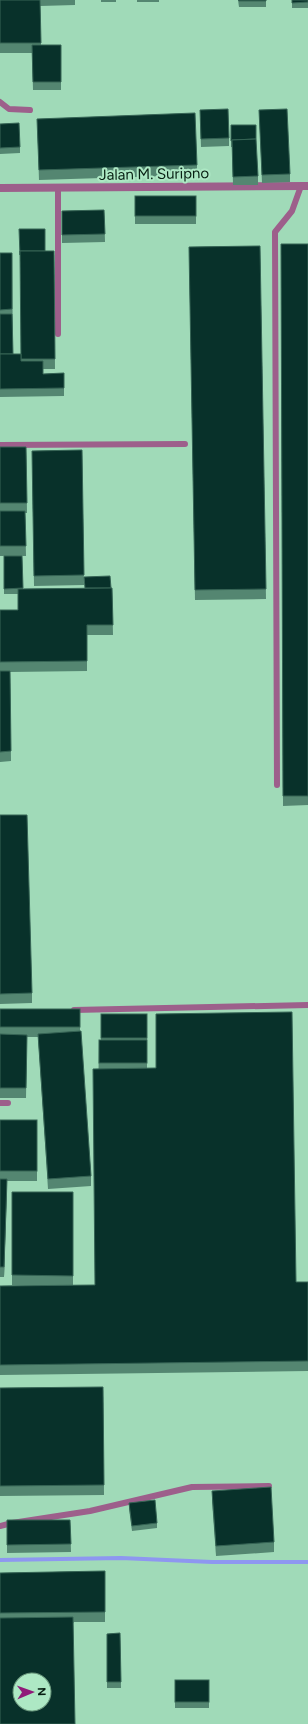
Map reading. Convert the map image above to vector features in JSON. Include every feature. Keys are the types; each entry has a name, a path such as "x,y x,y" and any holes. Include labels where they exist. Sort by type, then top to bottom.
{"street":[{"name":"Jalan M. Suripno","path":"0,188 305,186"}],"lane":[{"path":"0,102 9,108 30,110"},
{"path":"277,785 276,232 292,212 305,186"},
{"path":"58,188 58,334"},
{"path":"0,445 185,444"},
{"path":"63,1010 308,1005"},
{"path":"0,1103 8,1103"},
{"path":"0,1526 90,1510 192,1487 269,1486"}],"building":[{"path":"0,0 40,0 41,43 0,43"},
{"path":"238,0 266,0 266,1 239,1"},
{"path":"292,0 308,0 308,2 292,3"},
{"path":"32,45 61,45 61,82 33,82"},
{"path":"228,109 229,138 201,139 200,110"},
{"path":"287,109 290,174 262,175 259,110"},
{"path":"195,113 197,165 39,170 37,119"},
{"path":"19,123 20,147 0,148 0,124"},
{"path":"231,125 256,125 256,139 231,141"},
{"path":"256,139 258,176 233,177 232,140"},
{"path":"135,196 196,196 196,216 135,216"},
{"path":"104,210 105,234 62,235 62,211"},
{"path":"19,229 45,229 45,251 20,251 20,255"},
{"path":"281,244 308,244 308,796 283,796"},
{"path":"260,246 266,589 195,590 189,247"},
{"path":"20,251 54,251 55,359 21,359"},
{"path":"0,253 12,253 12,309 0,310"},
{"path":"0,314 12,314 13,354 0,354"},
{"path":"0,354 21,354 21,361 43,361 43,374 64,373 64,388 0,389"},
{"path":"0,447 26,447 27,503 0,503"},
{"path":"82,450 84,575 34,576 32,451"},
{"path":"0,511 25,511 26,546 0,546"},
{"path":"4,556 22,556 23,588 4,589"},
{"path":"110,576 111,588 85,588 84,577"},
{"path":"112,588 113,625 87,625 87,661 0,662 0,610 18,610 18,589"},
{"path":"0,671 10,671 11,751 0,752"},
{"path":"0,815 27,815 32,993 0,994"},
{"path":"0,1009 80,1009 80,1027 0,1027"},
{"path":"292,1012 296,1282 308,1282 308,1361 0,1365 0,1286 95,1285 93,1069 156,1068 156,1014"},
{"path":"101,1014 147,1014 147,1038 101,1038"},
{"path":"81,1031 91,1176 48,1179 38,1034"},
{"path":"0,1034 27,1035 26,1088 0,1088"},
{"path":"99,1040 147,1040 147,1063 99,1063"},
{"path":"0,1120 37,1120 37,1171 0,1171"},
{"path":"0,1179 7,1179 4,1267 0,1267"},
{"path":"12,1192 73,1192 73,1276 12,1275"},
{"path":"103,1387 104,1485 0,1486 0,1388"},
{"path":"271,1487 274,1542 216,1546 212,1491"},
{"path":"155,1500 157,1523 132,1526 129,1503"},
{"path":"7,1520 70,1520 71,1544 7,1545"},
{"path":"105,1571 105,1612 0,1613 0,1573"},
{"path":"73,1617 75,1724 0,1724 0,1618"},
{"path":"120,1633 121,1682 107,1682 107,1634"},
{"path":"175,1680 209,1680 209,1702 175,1702"}],"waterway":[{"path":"0,1560 121,1558 212,1562 308,1562"}]}
